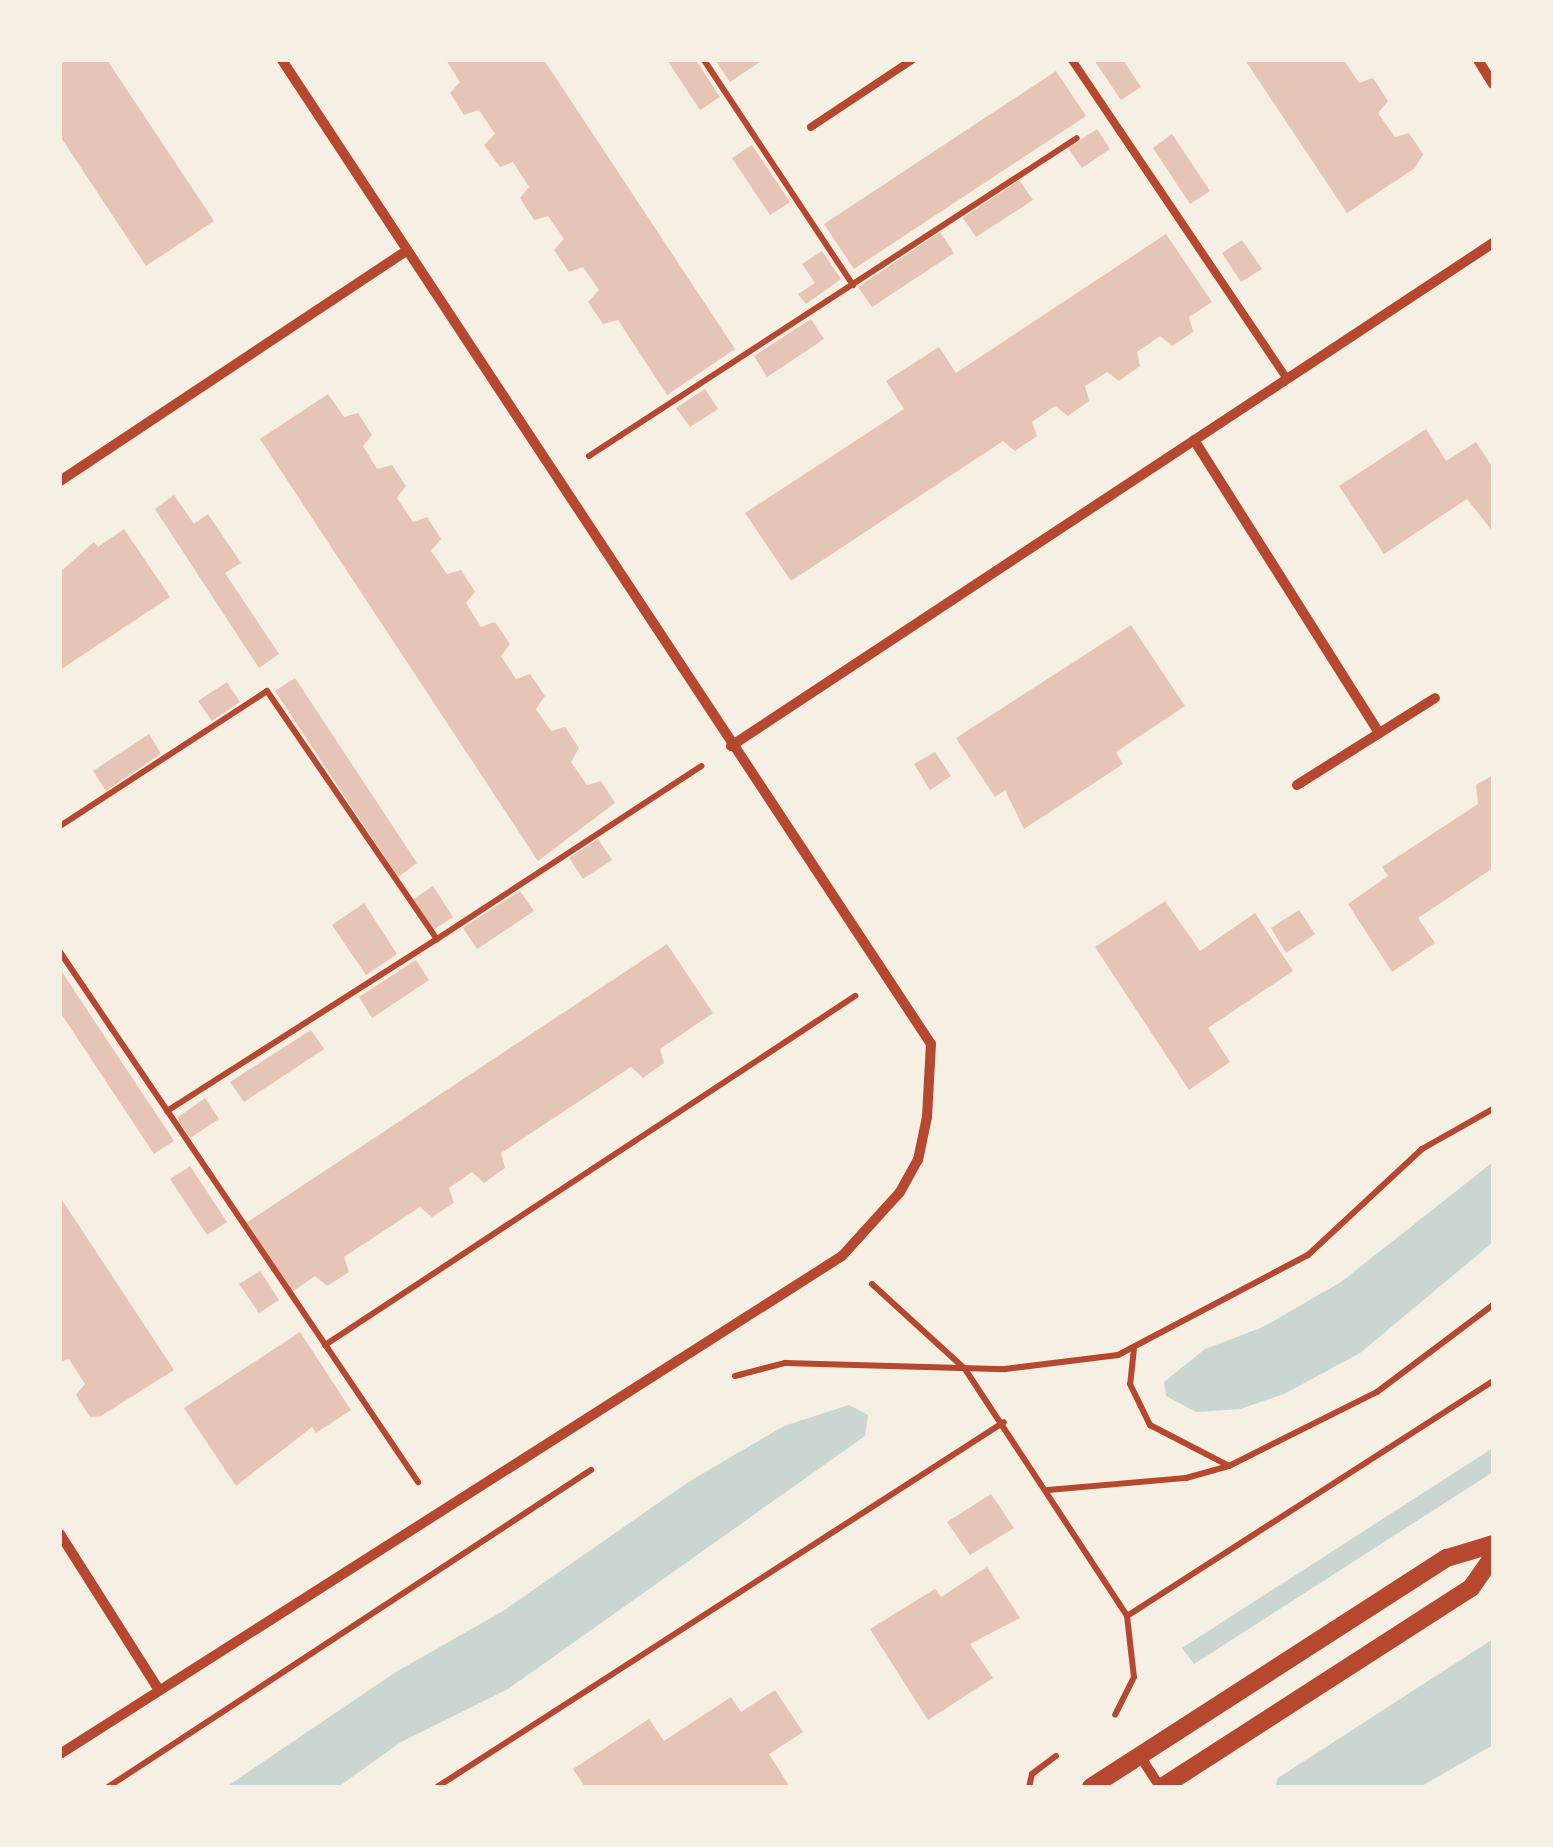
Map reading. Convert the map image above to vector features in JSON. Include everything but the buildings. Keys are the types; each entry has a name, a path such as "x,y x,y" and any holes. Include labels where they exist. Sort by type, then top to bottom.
{"street":[{"path":"60,1754 842,1256 900,1192 918,1160 927,1118 931,1044 554,478 282,60"},
{"path":"1478,60 1493,84"},
{"path":"732,746 1493,243"},
{"path":"60,481 405,252"},
{"path":"1194,440 1379,733"},
{"path":"1297,785 1434,698"},
{"path":"60,1534 159,1690"},
{"path":"1091,1787 1447,1558 1493,1544"},
{"path":"1140,1756 1161,1787 1471,1588 1493,1556"}],"lane":[{"path":"811,127 912,60"},
{"path":"1072,60 1288,380"}],"path":[{"path":"704,60 853,285"},
{"path":"554,478 1110,116"},
{"path":"60,826 267,691 437,938"},
{"path":"167,1111 732,746"},
{"path":"60,952 438,1513"},
{"path":"326,1345 886,976"},
{"path":"720,1385 784,1363 965,1369 1093,1361 1134,1346 1308,1255 1422,1149 1493,1109"},
{"path":"842,1256 965,1369 1004,1422 1128,1616 1134,1676 1127,1702 1107,1722"},
{"path":"1048,1490 1170,1480 1229,1466 1377,1392 1493,1305"},
{"path":"1134,1346 1130,1384 1150,1425 1229,1466"},
{"path":"1128,1616 1493,1381"},
{"path":"437,1787 1004,1422"},
{"path":"108,1787 604,1461"},
{"path":"1029,1787 1038,1767 1066,1749"}],"shaded area":[{"path":"1493,1162 1493,1242 1360,1353 1284,1394 1240,1409 1196,1412 1166,1396 1164,1382 1205,1349 1263,1327 1341,1282"},
{"path":"849,1405 868,1415 865,1436 508,1689 401,1742 338,1787 226,1787 396,1672 503,1611 690,1481 784,1426"},
{"path":"1493,1448 1493,1472 1194,1664 1182,1648"},
{"path":"1493,1639 1493,1745 1420,1787 1275,1787 1278,1778"}]}
